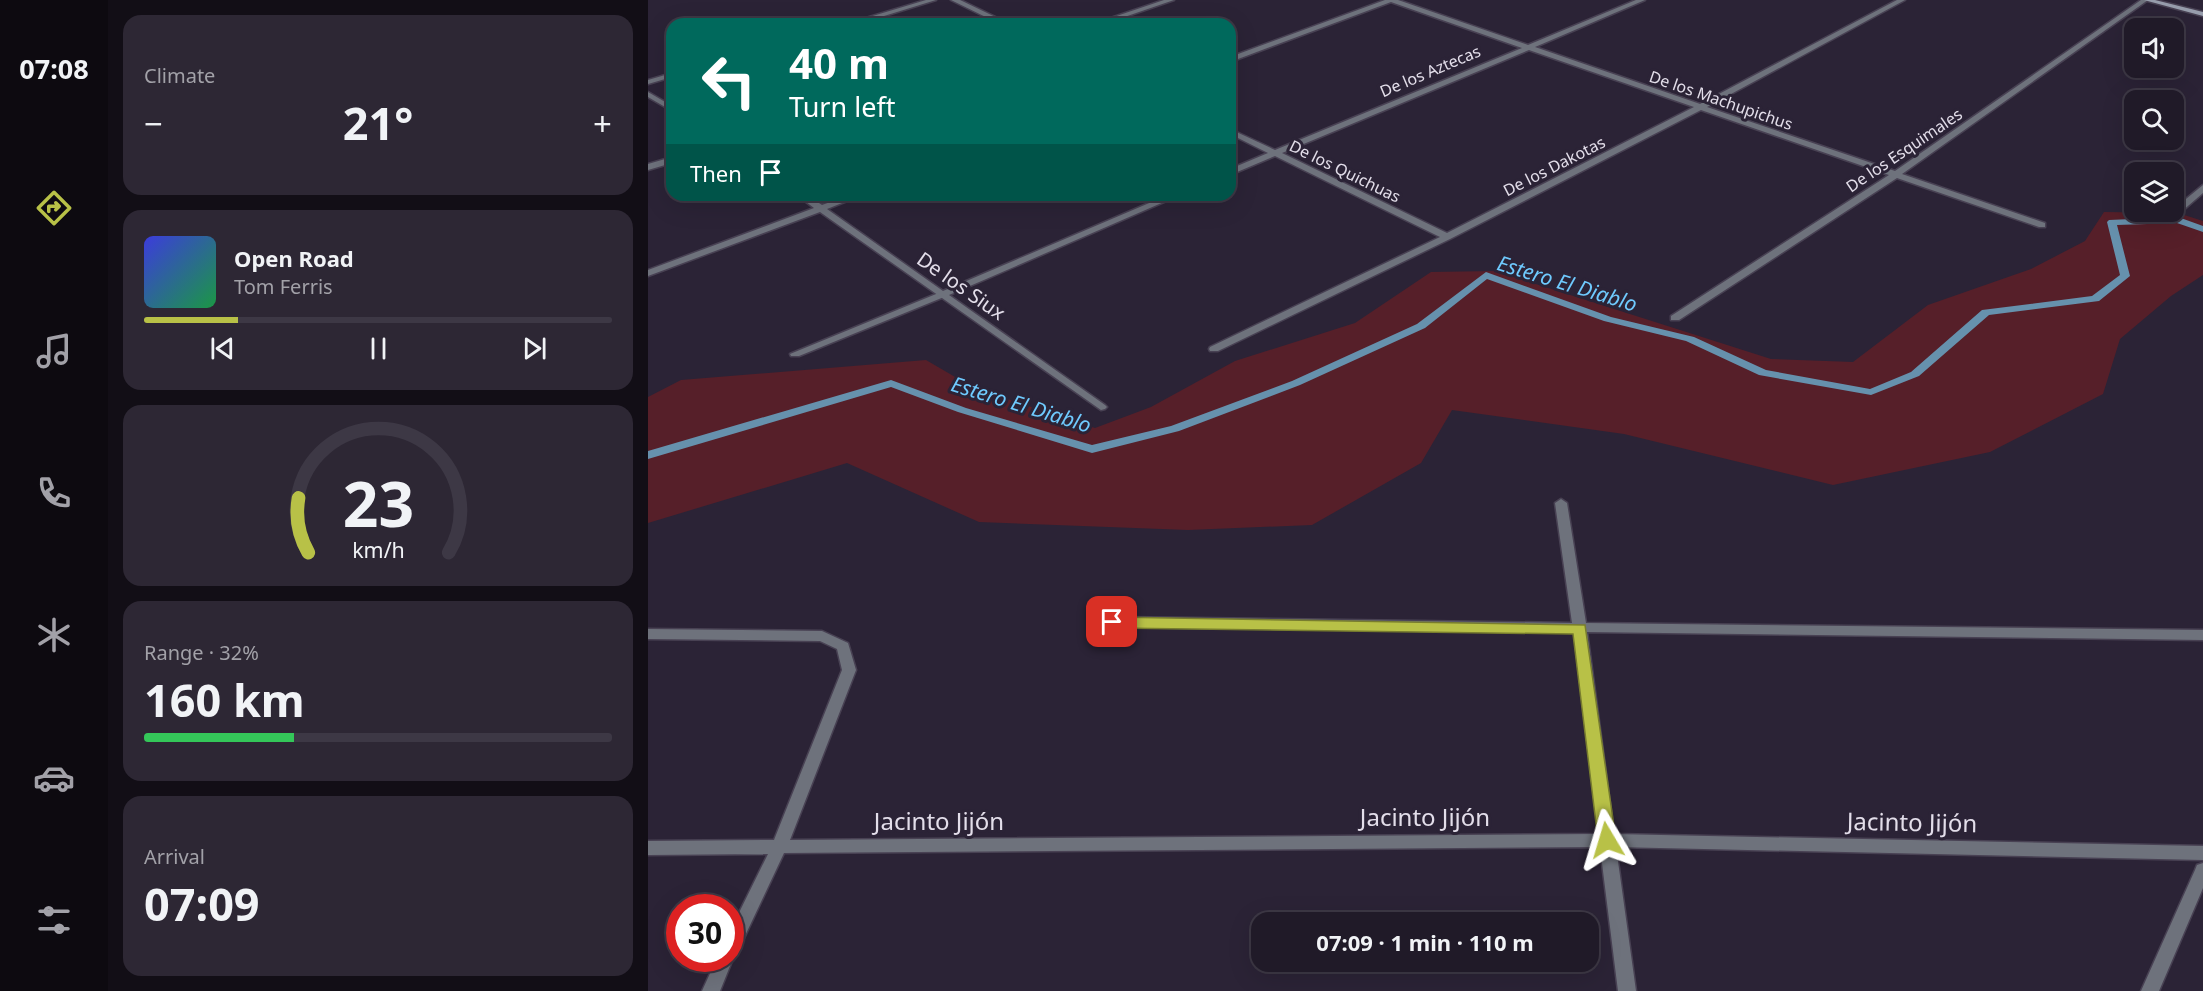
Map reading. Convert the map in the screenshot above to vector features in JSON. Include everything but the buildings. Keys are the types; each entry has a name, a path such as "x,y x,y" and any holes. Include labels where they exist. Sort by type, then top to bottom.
{"street":[{"path":"871,18 933,0"},
{"path":"954,0 992,18"},
{"path":"1116,18 1171,0"},
{"path":"1236,58 1391,0"},
{"name":"De los Machupichus","path":"1391,0 2042,225"},
{"name":"De los Aztecas","path":"1236,169 1642,0"},
{"name":"De los Dakotas","path":"1214,349 1447,237 1699,108 1902,0"},
{"path":"2146,0 2203,14"},
{"name":"De los Esquimales","path":"1675,318 1895,175 2146,0"},
{"path":"648,82 666,77"},
{"path":"648,94 666,105"},
{"name":"De los Quichuas","path":"1236,134 1447,237"},
{"path":"648,167 666,162"},
{"path":"2184,205 2203,188"},
{"name":"De los Siux","path":"810,201 1101,407"},
{"path":"648,273 841,201"},
{"path":"795,354 1162,201"},
{"path":"1561,503 1580,629 1627,991"},
{"path":"1112,622 2203,635"},
{"path":"648,634 822,636 843,646 849,670 779,847 744,921"},
{"name":"Jacinto Jijón","path":"648,848 1607,840 2203,853"},
{"path":"2150,991 2203,870"},
{"path":"711,991 720,972"}],"shaded area":[{"path":"2104,212 2124,212 2124,222 2184,222 2184,215 2203,221 2203,275 2171,296 2120,339 2103,394 1990,452 1833,485 1624,434 1452,410 1421,463 1312,525 1188,530 979,522 847,463 648,523 648,397 681,380 926,360 974,388 1095,428 1151,407 1235,361 1355,323 1431,272 1495,271 1771,359 1853,362 1928,305 2031,269 2085,241"}],"waterway":[{"name":"Estero El Diablo","path":"648,455 891,383 962,410 1092,449 1175,429 1296,383 1421,326 1486,275 1608,319 1690,339 1763,373 1871,392 1915,374 1986,312 2095,299 2125,276 2112,222 2178,220 2203,229"}],"route":[{"path":"1112,622 1580,629 1607,840"}]}
